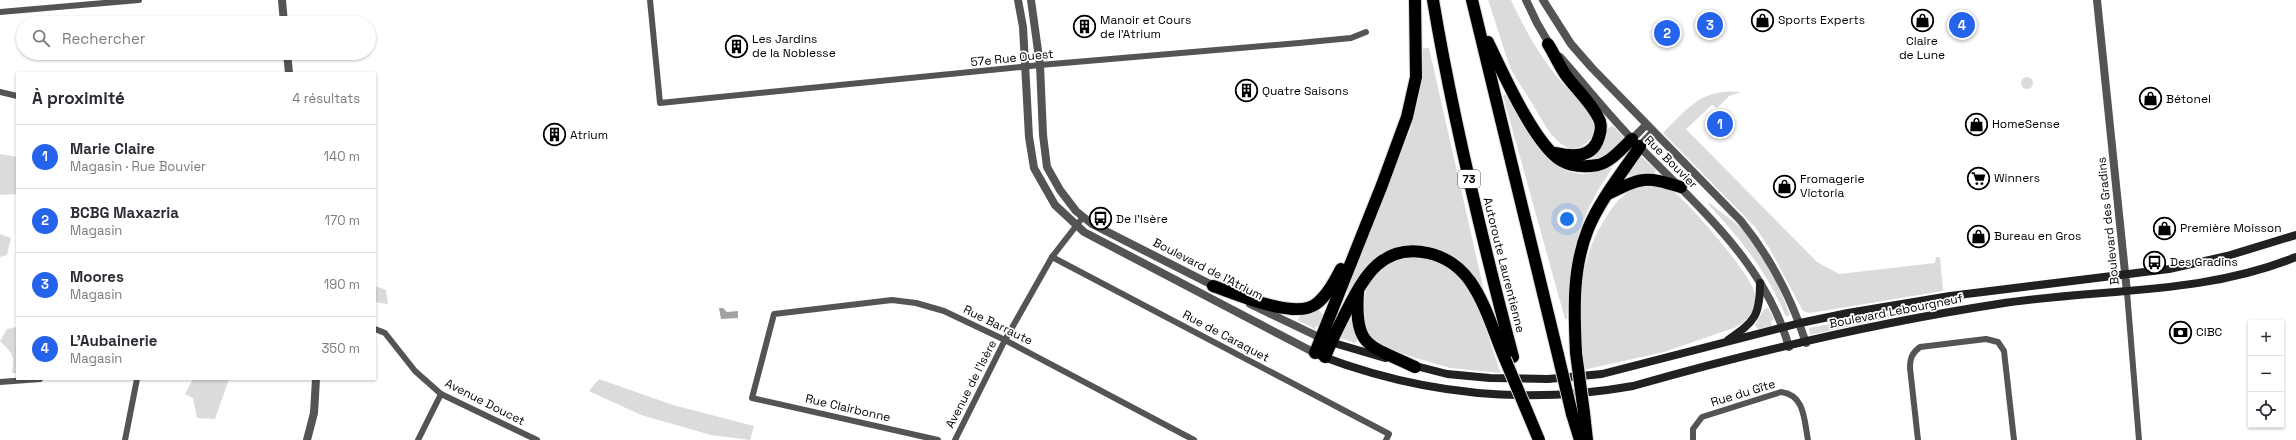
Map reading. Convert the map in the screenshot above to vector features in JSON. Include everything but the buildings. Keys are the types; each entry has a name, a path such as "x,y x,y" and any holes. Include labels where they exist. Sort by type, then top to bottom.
{"highway":[{"path":"1320,355 1360,237 1407,117 1416,77 1415,0"},
{"name":"Autoroute Laurentienne","path":"1433,0 1448,88 1509,358 1539,440"},
{"path":"1472,0 1558,355 1587,440"},
{"path":"1477,20 1518,104 1551,152 1561,160 1580,166 1599,164 1636,143"},
{"path":"1548,44 1567,76 1599,118 1601,131 1598,142 1592,150 1583,154 1570,156 1551,152"},
{"path":"1580,440 1575,287 1582,247 1588,229 1636,143"},
{"path":"1607,194 1640,179 1654,179 1681,187"},
{"path":"1213,286 1286,309 1303,310 1316,304 1330,288 1360,237"},
{"path":"1326,340 1369,271 1384,258 1401,252 1420,251 1439,255 1461,270 1473,287 1509,358"},
{"path":"1358,288 1356,316 1359,331 1364,338 1371,345 1415,366"}],"main road":[{"name":"Boulevard Lebourgneuf","path":"1548,379 1602,374 1800,323 1922,300 2126,275 2196,264 2296,235"},
{"name":"Boulevard Lebourgneuf","path":"1502,396 1546,396 1592,393 1632,386 1789,346 1890,323 1998,304 2065,296 2188,286 2212,282 2296,258"},
{"path":"1724,343 1750,325 1757,315 1760,303 1760,283"},
{"name":"Boulevard de l'Atrium","path":"1326,340 1447,374 1490,378 1548,379"},
{"name":"Boulevard de l'Atrium","path":"1320,355 1369,372 1415,384 1457,392 1502,396"}],"street":[{"path":"0,12 138,0"},
{"path":"282,0 283,16"},
{"name":"57e Rue Ouest","path":"650,0 660,103 1040,66 1351,38 1366,32"},
{"name":"Boulevard de l'Atrium","path":"1018,0 1024,27 1029,137 1034,168 1055,205 1084,232 1320,355"},
{"name":"Boulevard de l'Atrium","path":"1031,0 1040,66 1046,167 1060,190 1076,210 1092,224 1213,286 1326,340"},
{"name":"Rue Bouvier","path":"1526,0 1548,44 1636,143 1681,187 1737,248 1760,283 1784,327 1789,346"},
{"name":"Rue Bouvier","path":"1543,0 1571,44 1646,125 1741,221 1755,238 1780,277 1800,323 1806,343"},
{"name":"Boulevard des Gradins","path":"2097,0 2126,275 2139,440"},
{"path":"288,60 289,72"},
{"path":"0,92 16,96"},
{"path":"1636,143 1646,125"},
{"path":"1636,143 1653,132"},
{"name":"Avenue de l'Isère","path":"955,440 1006,340 1052,257 1083,217"},
{"name":"Rue de Caraquet","path":"1052,257 1389,434 1386,440"},
{"name":"Rue Barraute","path":"752,398 774,314 892,300 916,303 944,311 1006,340 1194,440"},
{"name":"Avenue Doucet","path":"376,329 385,333 416,371 441,394 537,440"},
{"path":"1918,440 1910,368 1910,360 1914,352 1920,348 1986,340 1998,342 2004,351 2014,440"},
{"path":"0,382 27,380"},
{"path":"125,440 137,380"},
{"path":"308,440 314,413 316,380"},
{"name":"Rue du Gîte","path":"1692,440 1692,429 1702,417 1781,392 1790,393 1801,405 1808,440"},
{"path":"418,440 441,394"},
{"name":"Rue Clairbonne","path":"752,398 938,440"}],"shaded area":[{"path":"1488,0 1511,0 1538,51 1559,79 1595,120 1593,136 1583,145 1574,148 1565,146 1557,140 1543,122 1510,67"},
{"path":"1423,48 1429,48 1484,291 1480,292 1454,258 1383,254 1362,272 1350,293 1345,291 1411,128 1420,91"},
{"path":"2029,77 2032,78 2032,88 2025,89 2022,88 2021,81 2022,78"},
{"path":"1741,92 1729,96 1717,108 1712,105 1686,129 1817,262 1839,274 1935,263 1936,257 1940,257 1943,291 1810,313 1803,311 1770,249 1755,227 1663,133 1688,108 1706,97 1716,93"},
{"path":"1506,94 1534,141 1546,155 1559,166 1574,173 1591,173 1610,166 1612,169 1590,206 1577,240 1573,258 1567,319 1565,319 1503,96"},
{"path":"1613,126 1625,138 1610,154 1596,161 1593,155 1604,142 1608,128"},
{"path":"0,154 16,157 16,194 0,195"},
{"path":"1641,156 1656,170 1654,175 1630,177 1628,172"},
{"path":"1645,183 1669,188 1689,206 1716,236 1750,282 1755,297 1754,308 1744,322 1734,328 1664,352 1583,370 1580,312 1581,292 1588,255 1595,237 1613,207 1626,193"},
{"path":"1710,203 1741,228 1752,241 1771,272 1790,315 1786,317 1762,271 1742,243 1708,204"},
{"path":"0,234 11,238 7,255 0,257"},
{"path":"1403,257 1430,257 1445,264 1458,275 1468,289 1477,306 1501,373 1450,368 1376,344 1363,327 1366,293 1373,276 1380,269"},
{"path":"376,286 386,290 388,304 376,302"},
{"path":"1951,301 1952,304 1810,335 1809,328"},
{"path":"719,308 723,308 727,312 738,311 738,318 721,319"},
{"path":"1768,308 1774,319 1771,321 1772,326 1758,329 1755,325 1764,309"},
{"path":"1319,310 1323,315 1319,327 1316,326 1315,329 1298,320 1300,315"},
{"path":"1347,318 1352,319 1358,339 1355,343 1340,338"},
{"path":"16,327 16,373 12,373 12,355 0,341 7,329"},
{"path":"599,379 673,405 754,426 750,440 711,435 641,415 589,391"},
{"path":"192,380 229,380 215,419 197,418 193,398 185,394"}],"place":[{"name":"Sports Experts","path":"1763,20"},
{"name":"Claire de Lune","path":"1922,20"},
{"name":"Moores","path":"1710,25"},
{"name":"L'Aubainerie","path":"1962,25"},
{"name":"Manoir et Cours de l'Atrium","path":"1085,27"},
{"name":"BCBG Maxazria","path":"1667,33"},
{"name":"Les Jardins de la Noblesse","path":"737,46"},
{"name":"Quatre Saisons","path":"1246,91"},
{"name":"Bétonel","path":"2151,99"},
{"name":"Marie Claire","path":"1720,124"},
{"name":"HomeSense","path":"1976,124"},
{"name":"Atrium","path":"555,135"},
{"name":"Winners","path":"1979,178"},
{"name":"Fromagerie Victoria","path":"1784,186"},
{"name":"De l'Isère","path":"1101,219"},
{"name":"Première Moisson","path":"2165,228"},
{"name":"Bureau en Gros","path":"1979,236"},
{"name":"Des Gradins","path":"2154,262"},
{"name":"CIBC","path":"2180,332"}]}
